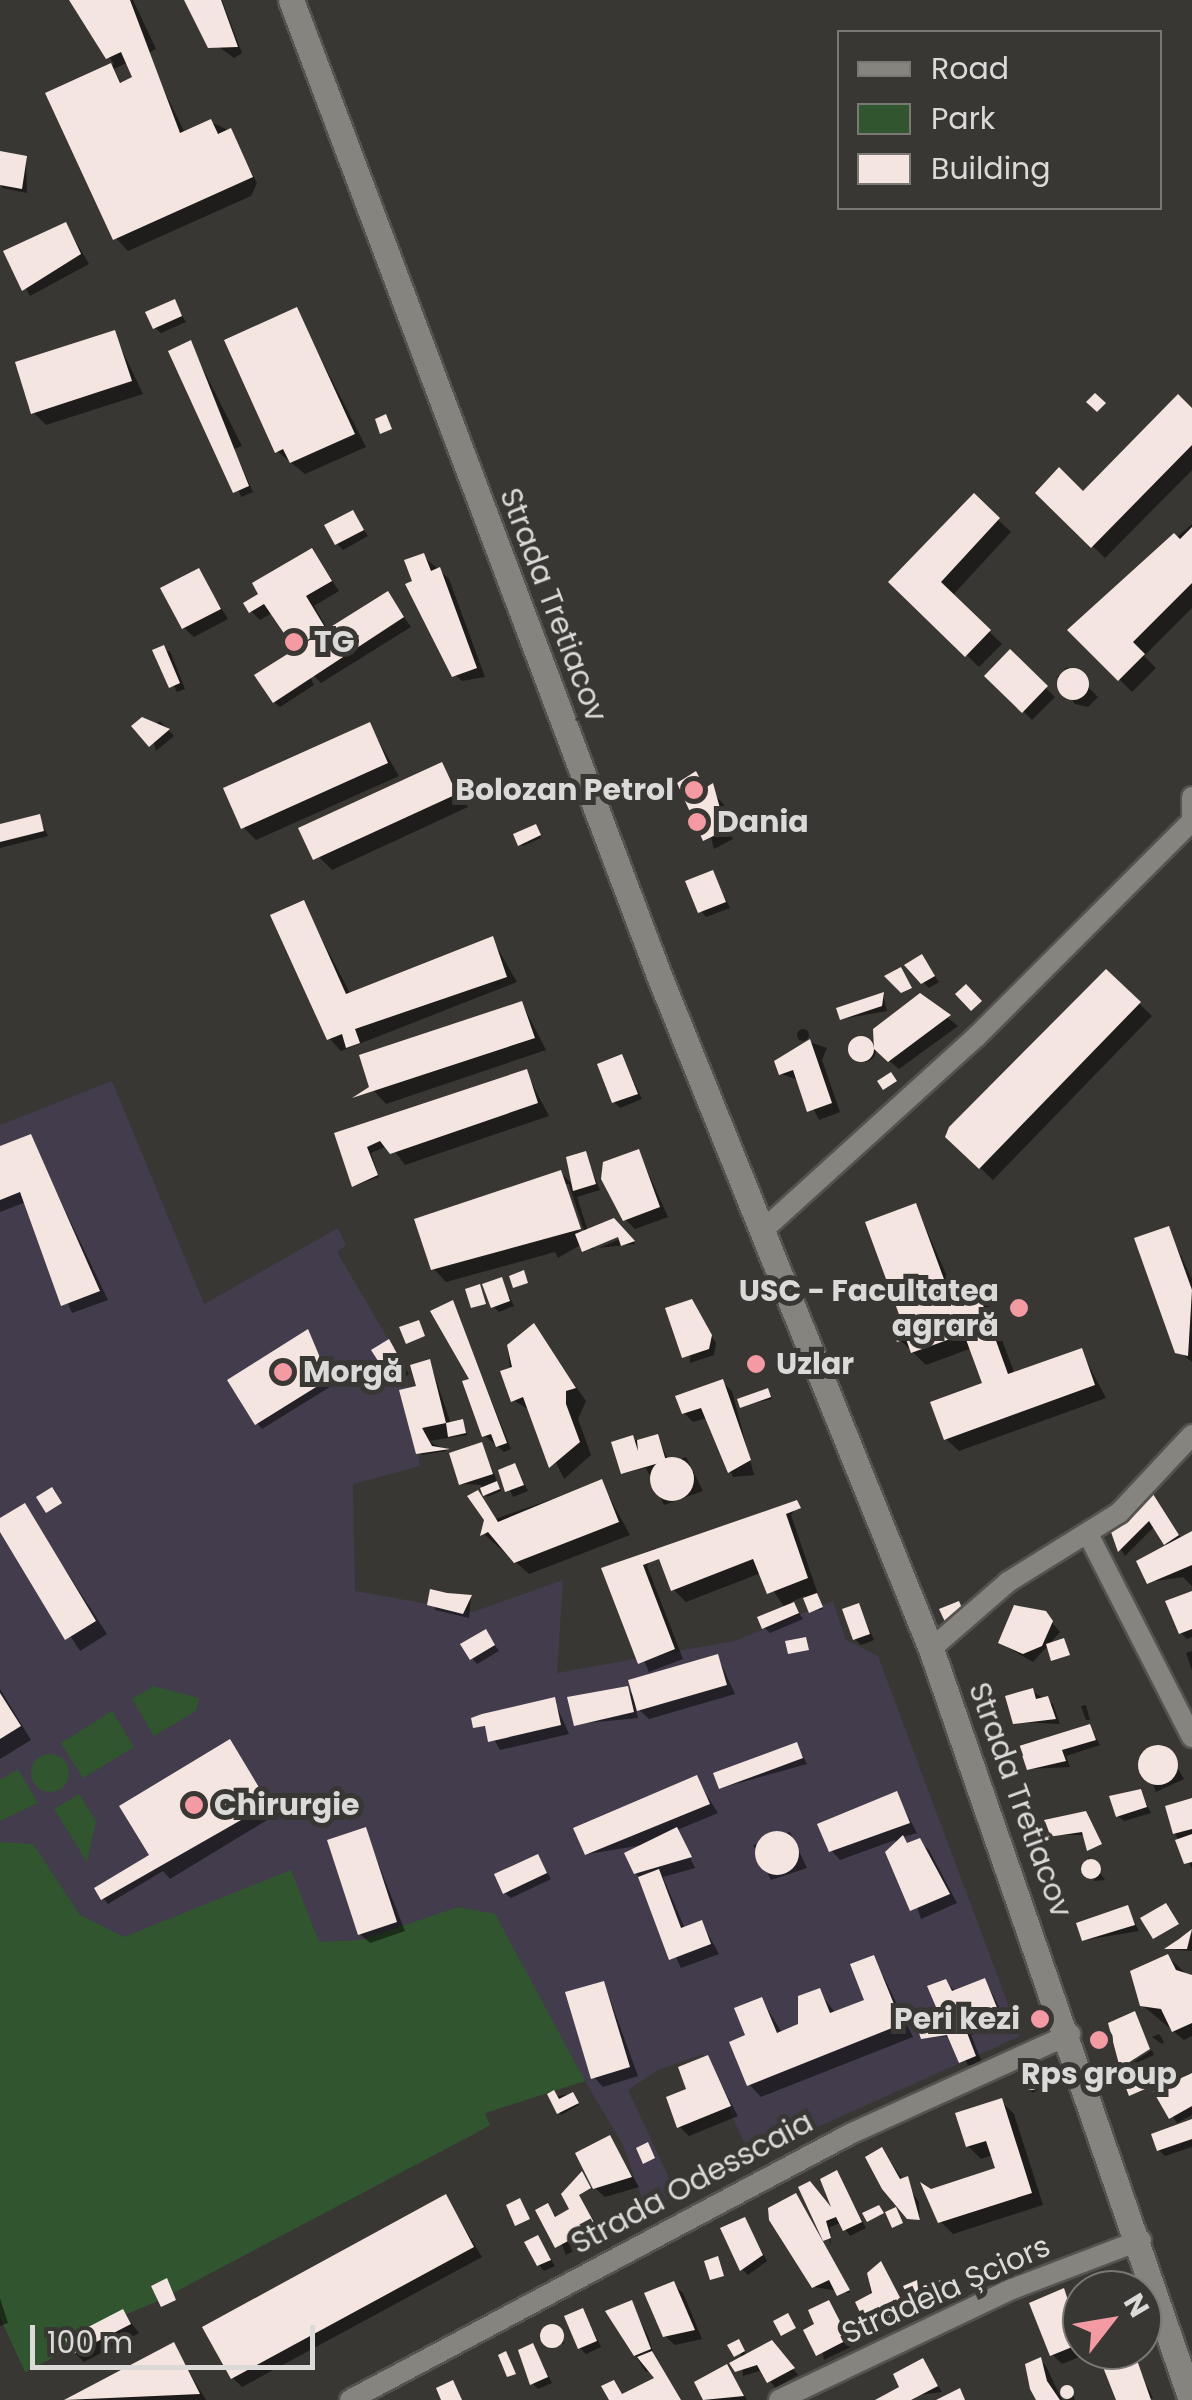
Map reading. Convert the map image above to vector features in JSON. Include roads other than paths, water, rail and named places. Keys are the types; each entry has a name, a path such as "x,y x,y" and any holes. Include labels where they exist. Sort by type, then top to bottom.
{"street":[{"name":"Strada Tretiacov","path":"291,0 762,1231 931,1649 1070,2034 1141,2240 1190,2400"},
{"path":"762,1231 976,1037 1191,822 1192,797"},
{"path":"931,1649 1008,1582 1089,1536 1192,1436"},
{"path":"1089,1536 1192,1737"},
{"name":"Strada Odesscaia","path":"350,2400 850,2134 1070,2034"},
{"name":"Stradela Șciors","path":"779,2400 1012,2289 1141,2240"}],"place":[{"name":"TG","path":"294,642"},
{"name":"Bolozan Petrol","path":"694,790"},
{"name":"Dania","path":"697,822"},
{"name":"USC - Facultatea agrară","path":"1019,1308"},
{"name":"Uzlar","path":"756,1364"},
{"name":"Morgă","path":"283,1372"},
{"name":"Chirurgie","path":"194,1805"},
{"name":"Peri kezi","path":"1040,2019"},
{"name":"Rps group","path":"1099,2040"}]}
